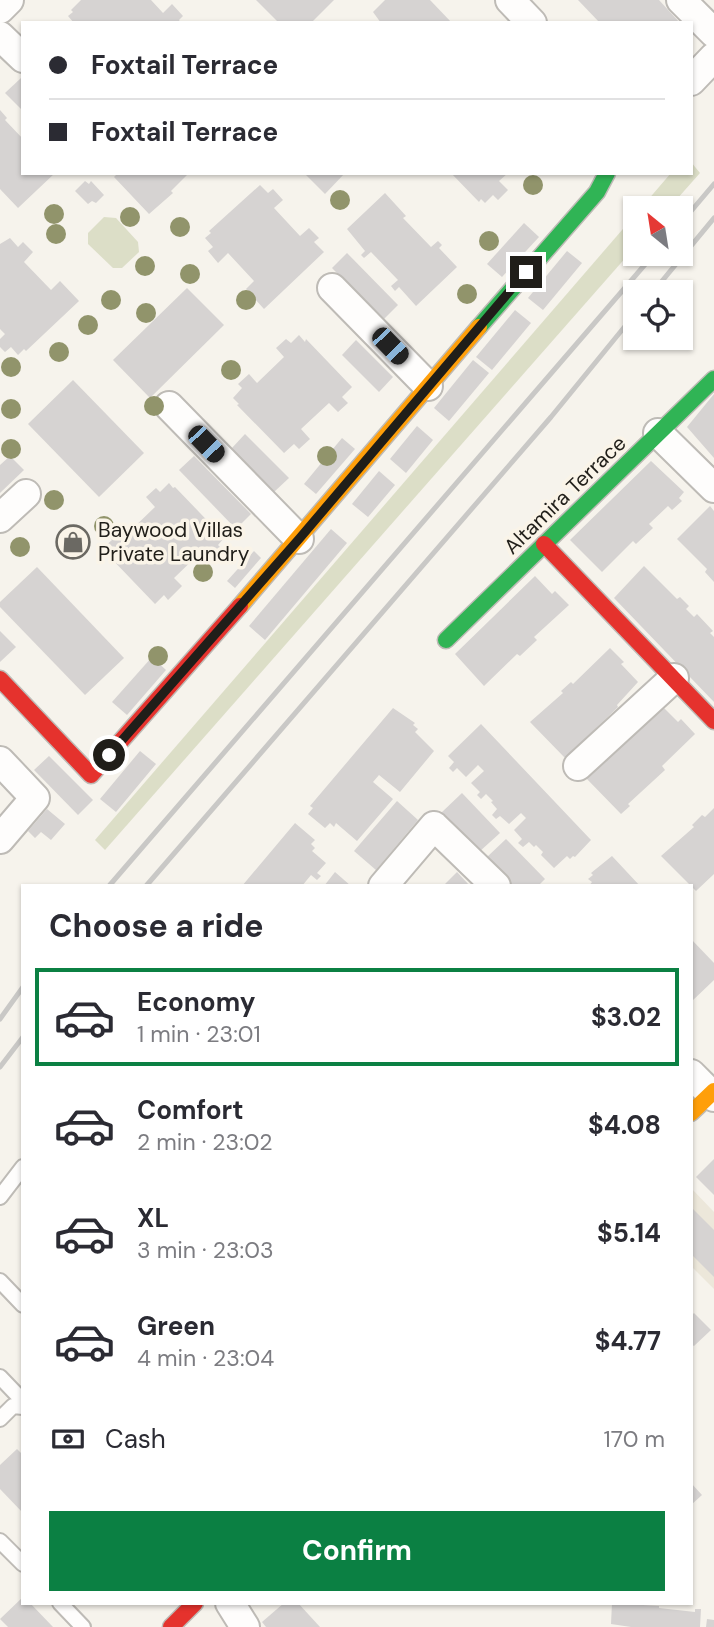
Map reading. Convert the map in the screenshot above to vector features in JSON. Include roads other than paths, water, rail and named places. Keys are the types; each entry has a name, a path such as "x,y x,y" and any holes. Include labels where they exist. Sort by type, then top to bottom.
{"street":[{"path":"0,9 9,0"},
{"path":"510,0 530,21"},
{"path":"681,0 714,33"},
{"path":"0,36 21,56"},
{"path":"693,79 714,57"},
{"path":"0,680 91,775 299,539 597,192 606,175"},
{"path":"332,288 428,386"},
{"name":"Altamira Terrace","path":"446,640 714,380"},
{"path":"169,406 299,539"},
{"path":"659,433 714,488"},
{"path":"0,519 26,494"},
{"path":"544,544 714,722"},
{"path":"578,766 674,678"},
{"path":"0,761 35,798 0,839"},
{"path":"385,884 435,827 494,884"},
{"path":"170,1627 193,1605"},
{"path":"231,1605 245,1627"}],"lane":[{"path":"0,1197 21,1170"},
{"path":"0,1280 21,1303"},
{"path":"0,1377 21,1399"},
{"path":"0,1419 13,1406 21,1407"},
{"path":"0,1541 21,1562"},
{"path":"62,1605 83,1627"}],"railway":[{"path":"693,209 714,184"},
{"path":"663,280 714,218"},
{"path":"111,884 644,266"},
{"path":"148,884 551,417 623,329"},
{"path":"0,1019 21,990"},
{"path":"0,1067 21,1040"}],"place":[{"name":"Baywood Villas Private Laundry","path":"73,542"}]}
